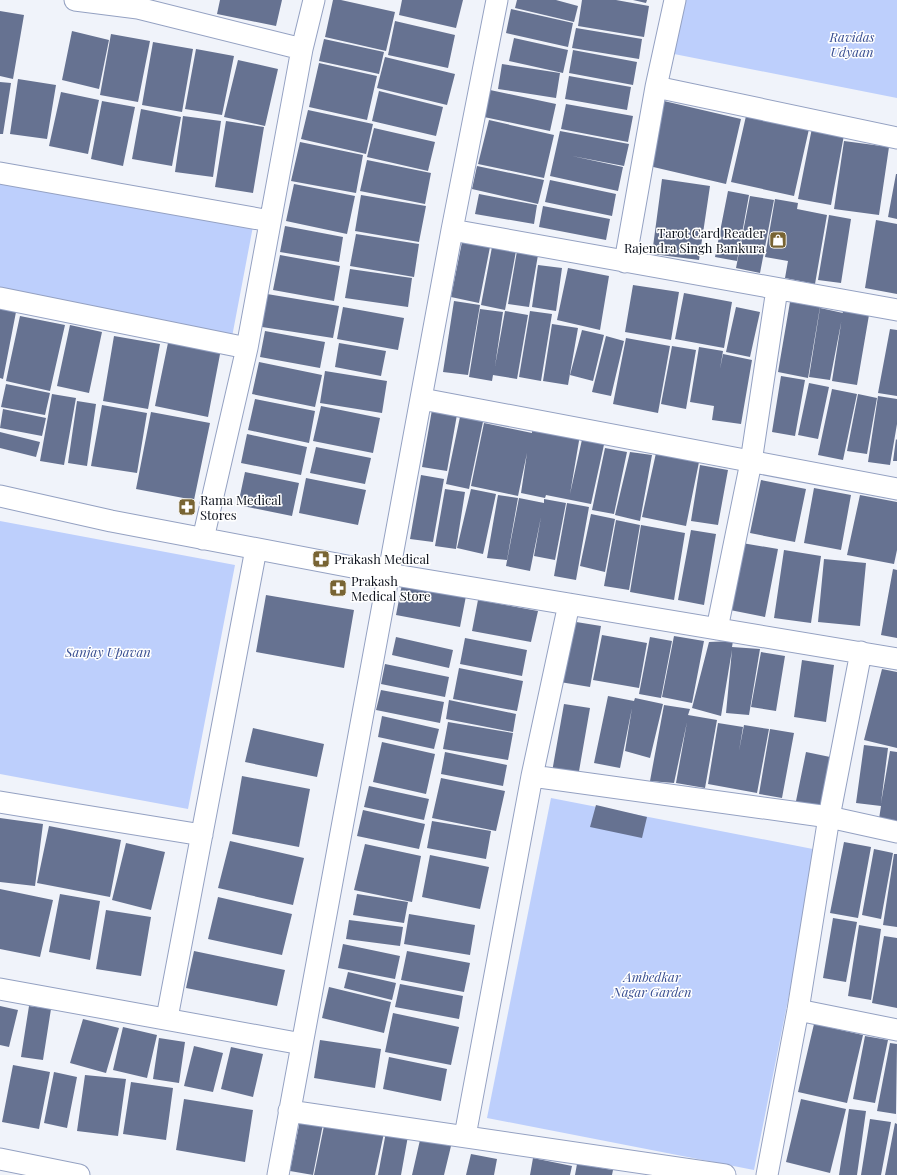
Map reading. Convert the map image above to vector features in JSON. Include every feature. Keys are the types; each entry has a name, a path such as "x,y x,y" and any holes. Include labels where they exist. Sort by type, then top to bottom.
{"street":[{"path":"75,0 139,4 302,49"},
{"path":"203,538 247,348 302,49 314,0"},
{"path":"278,1175 452,230 497,0"},
{"path":"625,262 656,87 675,0"},
{"path":"656,87 897,138"},
{"path":"0,173 270,221"},
{"path":"452,230 897,310"},
{"path":"717,629 750,462 777,289"},
{"path":"0,298 247,348"},
{"path":"422,399 897,489"},
{"path":"0,496 111,521 389,574 897,659"},
{"path":"167,1018 256,549"},
{"path":"465,1136 532,776 569,604"},
{"path":"767,1175 798,1010 829,817 861,652"},
{"path":"532,776 829,817 897,832"},
{"path":"0,802 202,835"},
{"path":"0,989 167,1018 302,1044"},
{"path":"798,1010 897,1030"},
{"path":"289,1111 725,1175"},
{"path":"0,1158 78,1175"}],"green space":[{"name":"Ravidas Udyaan","path":"686,0 897,0 897,98 674,54"},
{"path":"0,166 254,221 232,337 0,290"},
{"name":"Sanjay Upavan","path":"0,521 235,565 188,809 0,774"},
{"name":"Ambedkar Nagar Garden","path":"551,798 818,850 754,1170 487,1118"}],"building":[{"path":"220,0 282,0 276,26 217,14"},
{"path":"333,0 341,0 395,12 386,51 325,37"},
{"path":"402,0 463,0 456,28 399,15"},
{"path":"517,0 556,0 578,6 574,22 515,8"},
{"path":"582,0 616,0 649,6 644,37 578,26"},
{"path":"633,0 647,0 646,3"},
{"path":"511,9 573,23 568,47 506,33"},
{"path":"0,11 24,15 13,79 0,76"},
{"path":"395,21 455,35 448,68 388,55"},
{"path":"576,28 642,39 639,59 572,48"},
{"path":"72,31 109,40 99,89 62,80"},
{"path":"111,34 150,41 138,102 100,95"},
{"path":"514,38 568,50 563,73 509,61"},
{"path":"324,39 384,52 379,74 319,61"},
{"path":"153,42 193,49 182,112 142,105"},
{"path":"196,49 234,56 222,115 185,109"},
{"path":"573,50 637,62 633,85 569,73"},
{"path":"385,57 455,74 447,105 377,88"},
{"path":"238,60 278,69 265,126 224,117"},
{"path":"319,63 377,76 367,120 309,107"},
{"path":"502,64 560,73 556,98 498,89"},
{"path":"569,76 631,87 627,110 565,99"},
{"path":"18,79 56,85 47,139 10,134"},
{"path":"0,82 11,83 3,134 0,134"},
{"path":"490,90 556,104 550,131 484,117"},
{"path":"379,91 443,107 436,136 372,121"},
{"path":"61,92 99,100 88,154 49,146"},
{"path":"102,101 135,107 123,166 91,159"},
{"path":"664,101 741,119 726,184 649,166"},
{"path":"566,104 633,116 628,142 561,129"},
{"path":"141,109 181,117 172,166 132,159"},
{"path":"308,110 373,124 366,154 301,139"},
{"path":"183,116 221,121 213,177 175,172"},
{"path":"746,116 809,129 794,196 731,182"},
{"path":"489,120 554,135 544,178 478,164"},
{"path":"226,121 264,127 253,193 215,187"},
{"path":"374,128 435,142 428,171 367,157"},
{"path":"812,128 844,135 831,205 798,199"},
{"path":"560,131 629,144 624,166 572,156 623,167 618,191 550,176"},
{"path":"844,141 889,147 879,215 834,209"},
{"path":"300,142 363,155 356,193 291,181"},
{"path":"367,160 431,173 425,204 360,191"},
{"path":"477,166 544,180 538,204 472,189"},
{"path":"897,174 897,219 888,217"},
{"path":"662,179 710,186 699,260 652,254"},
{"path":"550,180 616,194 612,216 545,202"},
{"path":"294,184 355,196 347,234 286,221"},
{"path":"728,191 749,195 737,261 715,257"},
{"path":"479,194 537,205 534,224 475,214"},
{"path":"361,195 426,206 419,242 355,231"},
{"path":"750,196 774,200 760,273 736,268"},
{"path":"775,199 798,203 797,209 827,215 815,284 785,278 788,261 765,257"},
{"path":"543,206 610,219 606,240 539,227"},
{"path":"829,215 851,219 841,283 818,280"},
{"path":"876,220 897,224 897,294 865,288"},
{"path":"285,226 343,237 339,262 280,252"},
{"path":"356,234 419,244 414,277 350,266"},
{"path":"462,242 490,247 479,303 451,297"},
{"path":"492,247 516,251 505,310 481,305"},
{"path":"517,251 538,255 529,307 508,304"},
{"path":"280,255 340,266 334,301 273,290"},
{"path":"538,265 562,268 556,311 532,307"},
{"path":"568,268 609,276 600,330 557,320"},
{"path":"350,269 412,278 408,307 345,298"},
{"path":"633,285 679,292 671,340 625,332"},
{"path":"684,293 732,302 724,348 675,339"},
{"path":"267,294 339,306 333,338 262,327"},
{"path":"454,301 480,305 468,375 443,372"},
{"path":"790,302 820,307 808,378 778,372"},
{"path":"343,307 404,318 398,350 337,339"},
{"path":"736,307 760,312 750,357 726,352"},
{"path":"820,308 843,313 830,380 809,377"},
{"path":"0,309 16,312 3,379 0,378"},
{"path":"480,309 503,312 495,366 505,311 528,315 517,379 493,375 492,381 469,377"},
{"path":"530,311 552,314 541,381 519,377"},
{"path":"843,311 869,315 857,385 832,381"},
{"path":"20,316 65,325 50,391 6,381"},
{"path":"552,324 578,328 568,385 543,381"},
{"path":"70,325 102,332 89,393 57,386"},
{"path":"890,329 897,330 897,396 878,393"},
{"path":"582,330 604,335 593,381 570,375"},
{"path":"265,331 325,342 320,368 260,357"},
{"path":"114,336 160,344 148,409 103,401"},
{"path":"606,336 624,341 611,396 592,392"},
{"path":"169,338 221,349 208,417 155,406"},
{"path":"626,338 670,346 658,413 613,404"},
{"path":"339,343 386,351 381,376 335,367"},
{"path":"672,346 696,350 686,409 661,404"},
{"path":"699,347 723,351 720,369 723,354 752,360 741,424 712,420 714,406 690,402"},
{"path":"259,362 322,375 315,407 252,394"},
{"path":"325,371 387,381 382,413 320,403"},
{"path":"781,376 805,380 795,436 772,432"},
{"path":"809,383 829,387 818,439 798,435"},
{"path":"6,384 50,393 45,415 1,407"},
{"path":"832,389 857,394 843,460 818,455"},
{"path":"52,394 76,398 64,465 40,461"},
{"path":"858,394 877,398 867,454 847,451"},
{"path":"878,396 897,399 897,424 890,465 868,462"},
{"path":"255,399 315,411 309,443 248,430"},
{"path":"77,401 96,404 87,466 68,463"},
{"path":"433,404 458,409 447,471 422,467"},
{"path":"102,405 147,413 137,473 91,466"},
{"path":"321,406 380,418 373,453 313,441"},
{"path":"3,409 46,418 42,436 0,428"},
{"path":"151,412 210,423 194,500 136,489"},
{"path":"461,412 484,417 469,489 446,484"},
{"path":"484,423 532,433 532,431 557,435 580,435 570,494 583,435 605,440 591,504 546,495 545,498 521,493 527,453 518,496 471,486"},
{"path":"0,432 40,442 36,457 0,448"},
{"path":"247,434 307,447 301,475 241,463"},
{"path":"896,439 897,461 893,461"},
{"path":"316,447 371,458 365,484 310,473"},
{"path":"605,448 627,452 614,514 592,510"},
{"path":"630,452 652,455 640,521 615,515"},
{"path":"656,453 699,462 686,526 642,517"},
{"path":"700,465 728,470 718,525 691,521"},
{"path":"245,472 299,483 292,516 238,505"},
{"path":"421,475 444,479 433,542 410,539"},
{"path":"306,478 366,490 358,525 299,513"},
{"path":"761,480 806,489 795,542 750,533"},
{"path":"814,488 851,495 841,550 804,543"},
{"path":"445,489 465,492 456,549 435,546"},
{"path":"471,489 496,494 483,554 457,548"},
{"path":"498,495 518,498 507,560 487,558"},
{"path":"860,495 897,502 897,550 894,564 847,555"},
{"path":"519,498 544,503 544,499 566,503 555,560 534,556 541,517 530,571 506,566"},
{"path":"567,503 589,507 576,580 554,576"},
{"path":"591,514 615,519 605,572 580,566"},
{"path":"616,520 640,525 629,590 604,586"},
{"path":"641,525 685,533 674,600 630,592"},
{"path":"691,530 716,534 704,605 678,600"},
{"path":"742,543 778,549 765,617 730,610"},
{"path":"784,550 821,556 811,623 774,618"},
{"path":"824,559 866,563 860,626 818,622"},
{"path":"893,569 897,570 897,638 881,635"},
{"path":"402,584 466,596 460,627 396,615"},
{"path":"266,595 354,610 344,668 256,652"},
{"path":"478,600 538,611 531,642 472,631"},
{"path":"570,621 601,626 590,687 560,682"},
{"path":"602,635 647,643 639,688 593,680"},
{"path":"674,636 704,641 692,703 662,697"},
{"path":"396,637 453,650 449,668 392,655"},
{"path":"650,637 672,641 661,698 639,694"},
{"path":"465,638 527,650 522,676 460,664"},
{"path":"733,641 732,647 760,649 749,715 726,713 732,650 721,716 692,708 709,642"},
{"path":"761,652 785,656 776,711 751,707"},
{"path":"802,660 834,665 826,722 794,717"},
{"path":"385,664 449,677 445,697 381,684"},
{"path":"459,668 523,681 517,711 453,699"},
{"path":"882,669 897,672 897,748 864,740"},
{"path":"381,690 444,702 440,723 376,710"},
{"path":"608,696 634,701 635,698 663,704 650,758 625,751 632,708 620,768 594,763"},
{"path":"449,700 516,714 513,732 446,719"},
{"path":"564,704 590,708 578,777 552,772"},
{"path":"664,705 690,709 688,715 717,720 705,788 676,783 687,722 674,783 650,781"},
{"path":"382,716 439,729 434,749 378,737"},
{"path":"448,722 513,733 508,760 443,749"},
{"path":"718,723 743,727 739,751 744,725 769,729 757,793 708,784"},
{"path":"253,728 324,744 317,777 245,762"},
{"path":"770,729 794,733 782,798 759,794"},
{"path":"382,742 435,754 426,794 373,782"},
{"path":"864,745 888,748 881,803 890,751 897,752 897,824 879,819 881,806 856,803"},
{"path":"445,752 507,765 503,786 441,774"},
{"path":"806,752 835,758 824,812 795,806"},
{"path":"242,776 310,789 299,847 232,834"},
{"path":"441,778 505,791 496,831 432,818"},
{"path":"369,786 429,799 424,820 364,807"},
{"path":"596,805 647,817 642,838 590,827"},
{"path":"363,810 425,824 419,849 357,836"},
{"path":"0,818 43,824 35,886 0,882"},
{"path":"432,821 491,831 486,859 427,848"},
{"path":"49,826 121,840 110,897 37,883"},
{"path":"230,841 304,858 293,905 218,888"},
{"path":"844,842 871,847 858,918 830,913"},
{"path":"126,843 165,852 151,910 112,900"},
{"path":"365,844 421,856 412,902 354,890"},
{"path":"874,849 893,853 881,919 862,915"},
{"path":"894,854 897,854 897,927 883,925"},
{"path":"430,855 489,867 480,909 422,897"},
{"path":"0,889 53,900 40,957 0,949"},
{"path":"60,894 100,901 90,960 49,952"},
{"path":"357,894 408,902 404,923 353,915"},
{"path":"218,897 292,914 282,955 208,939"},
{"path":"106,910 151,917 141,976 96,969"},
{"path":"409,914 475,925 470,955 404,944"},
{"path":"833,918 857,922 846,982 823,978"},
{"path":"349,920 403,927 400,946 346,939"},
{"path":"859,925 881,929 871,1000 848,996"},
{"path":"884,936 897,938 897,1008 872,1003"},
{"path":"343,944 400,956 395,979 338,968"},
{"path":"194,951 285,970 277,1006 186,988"},
{"path":"407,951 470,963 464,992 401,980"},
{"path":"348,972 396,983 392,1000 344,988"},
{"path":"400,984 463,996 459,1019 395,1007"},
{"path":"329,987 391,1002 384,1033 322,1018"},
{"path":"0,1006 18,1010 9,1047 0,1045"},
{"path":"29,1006 51,1009 43,1060 21,1057"},
{"path":"393,1013 459,1027 451,1065 385,1052"},
{"path":"83,1019 119,1028 106,1073 70,1063"},
{"path":"814,1024 863,1035 847,1103 798,1092"},
{"path":"123,1027 157,1035 147,1078 113,1070"},
{"path":"865,1036 888,1040 875,1103 853,1099"},
{"path":"159,1038 185,1042 179,1083 153,1079"},
{"path":"320,1040 381,1049 375,1088 314,1078"},
{"path":"890,1043 897,1044 896,1114 877,1111"},
{"path":"194,1046 223,1053 213,1092 184,1086"},
{"path":"231,1047 263,1054 253,1097 221,1089"},
{"path":"389,1057 447,1069 441,1101 383,1089"},
{"path":"13,1065 50,1072 39,1129 2,1122"},
{"path":"54,1072 77,1077 67,1128 44,1123"},
{"path":"85,1075 126,1079 118,1136 77,1131"},
{"path":"131,1082 173,1088 166,1140 123,1134"},
{"path":"184,1099 253,1110 245,1162 176,1150"},
{"path":"801,1099 846,1109 830,1173 786,1162"},
{"path":"849,1109 866,1111 857,1175 839,1175"},
{"path":"870,1119 891,1122 881,1175 861,1175"},
{"path":"300,1120 323,1124 313,1175 290,1171"},
{"path":"325,1121 384,1133 375,1175 314,1175"},
{"path":"895,1123 897,1124 897,1175 885,1175"},
{"path":"386,1132 408,1136 401,1175 378,1175"},
{"path":"420,1140 451,1146 444,1175 412,1175"},
{"path":"471,1154 497,1159 494,1175 466,1175"},
{"path":"533,1158 572,1166 570,1175 530,1175"},
{"path":"577,1164 613,1170 612,1175 575,1175"}],"place":[{"name":"Tarot Card Reader Rajendra Singh Bankura","path":"778,240"},
{"name":"Rama Medical Stores","path":"187,507"},
{"name":"Prakash Medical","path":"321,559"},
{"name":"Prakash Medical Store","path":"338,588"}]}
